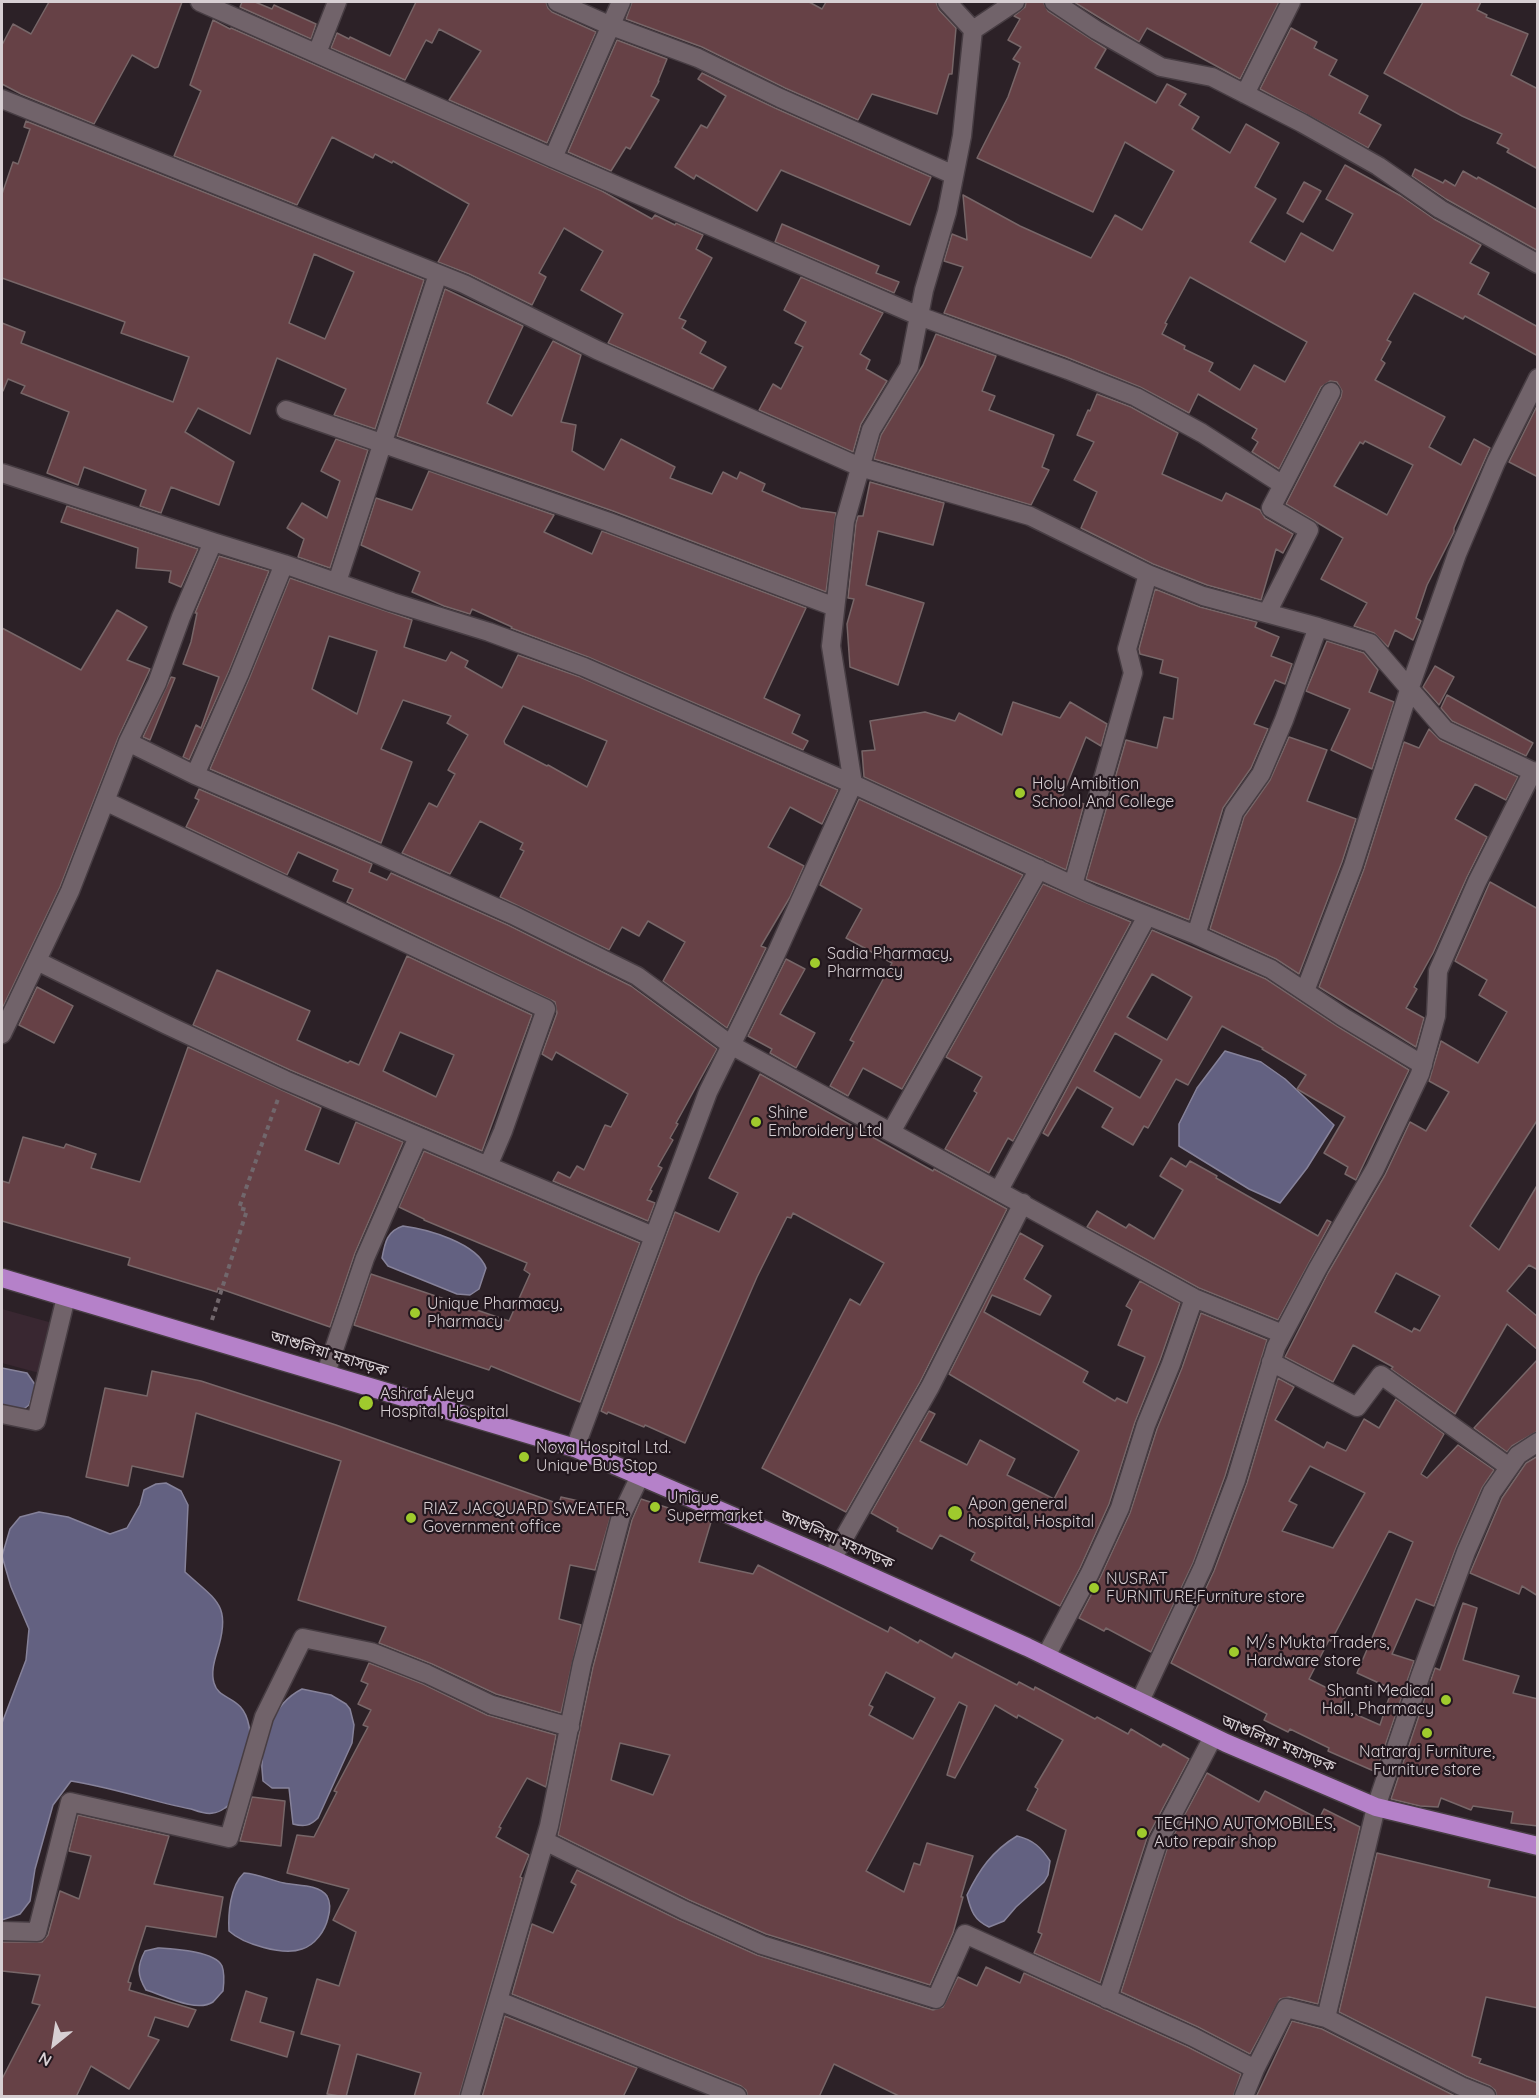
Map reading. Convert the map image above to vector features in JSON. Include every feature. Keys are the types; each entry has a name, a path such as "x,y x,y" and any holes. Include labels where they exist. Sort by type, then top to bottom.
{"highway":[{"name":"আশুলিয়া মহাসড়ক","path":"2,1278 575,1448 832,1558 1046,1656 1213,1737 1376,1807 1538,1846"}],"street":[{"path":"200,2 919,316 1136,397 1202,433 1283,485"},
{"path":"317,53 337,2"},
{"path":"557,2 609,25 698,58 780,98 954,175"},
{"path":"553,158 609,25 621,2"},
{"path":"575,1448 708,1092 776,954 853,784 831,646 845,521 871,430 909,367 962,136 973,30 947,2"},
{"path":"973,30 1015,2"},
{"path":"1054,2 1096,30 1161,67 1212,77 1302,123 1378,166 1440,209 1538,264"},
{"path":"1245,94 1291,2"},
{"path":"2,99 464,284 597,350 860,467 1030,516 1148,574 1203,596 1318,627 1370,644 1410,687 1445,730 1535,772 1478,882 1437,971 1437,1016 1420,1074 1375,1169 1276,1347 1236,1480 1207,1556 1140,1701"},
{"path":"337,582 438,274"},
{"path":"1305,991 1353,866 1410,687 1457,554 1496,462 1538,378"},
{"path":"1267,613 1309,530 1271,508 1331,392"},
{"path":"286,410 609,522 835,607"},
{"path":"2,473 489,632 584,667 853,784 1072,885 1196,935 1271,969 1343,1017 1423,1065"},
{"path":"2,1034 70,891 128,742 157,683 181,617 213,542"},
{"path":"195,775 284,564"},
{"path":"1072,885 1133,673 1127,649 1148,574"},
{"path":"1196,935 1234,812 1261,774 1284,720 1318,627"},
{"path":"128,742 195,775 492,906 637,976 731,1045 1194,1298 1283,1334"},
{"path":"105,801 546,1009 503,1131 488,1166"},
{"path":"891,1132 1039,869"},
{"path":"999,1190 1147,916"},
{"path":"37,961 167,1026 285,1080 653,1236"},
{"path":"327,1373 365,1258 418,1137"},
{"path":"832,1558 930,1387 1023,1203"},
{"path":"2,1414 36,1420 66,1297"},
{"path":"1046,1656 1090,1573 1120,1508 1146,1425 1172,1364 1194,1298"},
{"path":"1271,1362 1357,1407 1381,1375 1509,1467"},
{"path":"1326,2018 1376,1807 1421,1674 1466,1552 1492,1492 1518,1455 1538,1442"},
{"path":"470,2097 545,1841 582,1664 621,1516 640,1476"},
{"path":"2,1931 37,1932 70,1802 229,1838 264,1717 303,1638 371,1652 427,1674 492,1705 570,1727"},
{"path":"1107,1999 1158,1842 1213,1737"},
{"path":"545,1841 684,1910 762,1945 936,1999 964,1934 1193,2037 1255,2069"},
{"path":"498,2001 737,2097"},
{"path":"1244,2097 1255,2069 1286,2008 1326,2018 1486,2097"}],"path":[{"path":"207,1338 222,1283 247,1210 239,1208 285,1080"}],"shaded area":[{"path":"1225,1051 1261,1062 1285,1079 1334,1125 1307,1168 1280,1203 1249,1189 1179,1146 1179,1124 1197,1088"},
{"path":"403,1226 437,1234 473,1251 486,1268 479,1289 470,1295 457,1294 388,1266 382,1258 386,1242 393,1231"},
{"path":"2,1309 56,1324 43,1374 2,1363"},
{"path":"2,1368 27,1373 36,1386 29,1405 20,1412 2,1408"},
{"path":"166,1483 181,1491 188,1505 185,1572 206,1590 219,1605 222,1614 221,1636 213,1667 214,1683 221,1693 242,1708 249,1726 248,1751 236,1794 225,1808 208,1814 71,1781 53,1805 35,1869 30,1901 20,1914 2,1920 2,1723 26,1660 29,1629 11,1587 2,1556 10,1529 20,1517 39,1512 68,1517 110,1534 127,1528 140,1505 144,1490 156,1484"},
{"path":"302,1689 331,1695 346,1704 350,1709 354,1725 352,1743 318,1818 304,1826 293,1824 289,1788 272,1788 263,1781 262,1768 265,1741 274,1716 291,1696"},
{"path":"1017,1836 1032,1842 1043,1852 1050,1861 1048,1875 1044,1882 1004,1921 989,1927 974,1914 967,1895 987,1862 1000,1848"},
{"path":"244,1873 284,1883 313,1887 323,1892 327,1896 330,1910 327,1923 319,1937 307,1947 285,1951 264,1948 235,1936 229,1931 233,1893"},
{"path":"158,1948 203,1954 218,1961 224,1972 223,1991 213,2002 198,2005 180,2002 146,1990 139,1970 141,1961 145,1951"}],"building":[{"path":"49,2 182,2 158,67 155,68 132,55 94,124 2,84 2,45 13,24 31,34"},
{"path":"242,2 255,2 272,9 274,5 316,24 311,39 240,7"},
{"path":"416,2 546,2 552,12 596,32 547,143 449,100 481,51 439,29 432,43 426,40 405,80 331,48 337,33 390,56"},
{"path":"632,2 809,2 822,9 826,2 936,2 939,10 956,28 952,74 949,74 937,114 872,94 858,120 785,88 702,47 626,19"},
{"path":"1026,2 1043,2 1048,11 1106,49 1095,68 1156,103 1167,84 1186,94 1179,105 1199,117 1192,129 1230,153 1246,124 1279,143 1255,187 1276,199 1250,242 1285,262 1301,233 1333,251 1353,214 1326,199 1345,165 1481,245 1470,263 1489,273 1478,294 1538,327 1538,356 1465,316 1463,319 1414,293 1387,340 1391,342 1381,360 1385,363 1375,380 1445,417 1429,447 1461,465 1474,439 1490,448 1454,532 1427,585 1416,618 1421,621 1413,640 1395,630 1388,647 1374,633 1354,626 1367,603 1321,579 1343,538 1286,504 1341,397 1342,391 1337,382 1330,381 1321,387 1279,469 1252,452 1258,442 1252,438 1257,429 1198,394 1189,413 1140,387 1066,357 944,313 963,267 944,261 952,234 967,240 963,195 1020,226 1091,258 1115,215 1142,230 1174,171 1125,142 1093,212 977,158 1008,97 1020,63 1013,59 1021,47 1008,40 1020,19 1014,16 1025,7","holes":["1190,277 1307,342 1285,382 1254,365 1240,390 1209,371 1213,363 1184,349 1185,346 1162,334 1167,324 1165,323","1365,441 1413,465 1387,515 1334,486 1360,442 1363,444"]},
{"path":"1074,2 1279,2 1240,79 1147,28 1139,42"},
{"path":"1423,2 1481,2 1477,10 1487,15 1486,17 1528,34 1511,75 1538,89 1538,169 1507,152 1509,149 1497,143 1502,134 1462,116 1384,73"},
{"path":"213,20 602,191 652,219 655,215 703,235 696,249 712,258 679,318 686,321 682,328 706,342 700,353 726,367 713,389 608,343 623,314 581,290 603,251 564,228 539,273 546,277 532,305 469,274 438,262 469,204 393,161 392,163 375,154 373,158 332,137 297,205 174,156 201,91 190,85"},
{"path":"1291,28 1317,42 1314,48 1337,60 1329,75 1368,96 1359,113 1381,125 1368,148 1260,89"},
{"path":"617,40 667,59 651,96 659,100 630,149 626,147 611,171 568,152"},
{"path":"702,73 931,177 910,225 781,170 757,211 696,175 694,179 675,167 701,125 707,128 726,96 698,79"},
{"path":"26,121 424,280 375,429 334,415 346,389 277,358 250,434 198,408 185,432 234,462 219,505 171,487 161,513 140,506 146,490 84,467 78,485 47,473 69,412 21,393 25,386 8,379 2,391 2,323 25,332 21,343 173,402 189,357 121,333 125,322 2,278 2,194 13,162 18,164 30,129 24,127","holes":["314,254 354,272 325,339 289,323"]},
{"path":"1415,169 1443,183 1445,180 1455,186 1463,171 1538,210 1538,251 1446,199 1412,176"},
{"path":"1304,182 1321,191 1303,222 1287,213"},
{"path":"782,224 879,266 876,273 899,282 894,293 775,242"},
{"path":"801,277 883,313 860,354 870,360 866,369 887,381 861,424 853,452 759,410 773,384 781,389 803,347 795,343 806,322 784,310"},
{"path":"445,289 523,326 487,403 512,416 553,341 581,355 561,422 576,425 572,451 604,470 621,439 675,467 670,478 712,494 723,472 737,479 740,472 765,484 762,491 801,508 836,513 826,592 613,511 397,436"},
{"path":"936,334 996,356 982,391 995,396 989,410 1054,435 1042,467 1049,470 1031,505 874,459 881,435 923,365"},
{"path":"1097,394 1131,407 1178,433 1162,474 1222,501 1226,493 1260,510 1265,518 1293,534 1283,553 1276,549 1261,600 1207,585 1153,564 1081,528 1097,492 1074,480 1094,442 1077,435"},
{"path":"1538,404 1538,477 1509,462"},
{"path":"336,439 368,450 330,568 298,557 304,539 287,528 302,503 327,518 340,481 321,471"},
{"path":"429,471 554,515 544,532 592,554 602,531 806,608 764,698 800,715 792,733 808,741 803,750 588,657 511,628 472,609 470,614 412,592 420,572 361,545 376,498 412,510"},
{"path":"870,482 944,503 933,545 878,531 866,585 924,603 898,685 850,667 847,624 854,599 848,598 856,523 858,516 863,516"},
{"path":"67,506 198,549 181,587 169,582 171,571 136,568 138,548 61,522"},
{"path":"219,556 269,571 229,671 189,760 183,757 196,725 201,728 219,677 183,664 191,642 197,613 195,613"},
{"path":"290,578 412,620 404,647 446,661 451,652 468,661 465,667 502,688 518,655 580,677 838,790 822,824 790,807 768,847 804,866 790,897 761,946 766,948 727,1028 663,981 685,942 648,921 639,936 622,927 609,950 500,897 524,851 520,849 523,843 480,821 450,874 402,853 429,803 437,807 455,774 448,770 468,735 447,723 451,716 403,700 381,749 412,762 381,843 210,769","holes":["329,636 377,651 357,714 312,689","523,706 607,741 587,787 505,744 504,741"]},
{"path":"1155,589 1200,607 1257,622 1255,627 1279,637 1271,656 1292,664 1285,684 1275,680 1254,724 1268,729 1251,768 1223,808 1189,920 1086,879 1126,740 1157,748 1164,717 1173,719 1178,678 1160,673 1163,660 1140,654 1139,649"},
{"path":"117,610 147,627 127,660 150,669 118,738 60,887 2,1009 2,628 81,670"},
{"path":"1327,641 1364,653 1378,670 1369,692 1394,702 1372,769 1331,750 1350,709 1306,691"},
{"path":"1435,666 1454,677 1439,705 1423,687"},
{"path":"171,677 175,678 150,740 143,737"},
{"path":"1447,695 1533,743 1526,756 1452,721 1441,708"},
{"path":"1013,702 1060,718 1070,702 1107,724 1101,746 1086,737 1062,797 1084,804 1066,870 864,777 862,751 875,750 870,721 925,712 955,721 959,713 1002,735"},
{"path":"1429,729 1440,740 1518,777 1506,800 1475,784 1455,819 1487,837 1433,953 1414,987 1417,989 1406,1008 1424,1018 1416,1047 1319,987 1364,869 1404,742 1419,748"},
{"path":"1289,737 1327,750 1307,801 1356,819 1299,974 1276,959 1210,929 1244,817 1270,780"},
{"path":"199,789 372,864 369,872 387,880 391,873 508,925 631,986 717,1049 676,1123 678,1124 670,1138 673,1140 658,1166 662,1168 647,1200 655,1203 648,1221 553,1181 558,1172 570,1178 577,1166 584,1170 605,1125 611,1127 628,1094 556,1052 552,1060 542,1054 557,1013 555,1002 347,902 353,889 333,881 338,870 298,852 287,875 186,827 199,800 195,798"},
{"path":"859,799 1023,875 902,1089 863,1068 848,1096 830,1086 854,1042 850,1040 892,963 846,938 862,909 820,885"},
{"path":"1490,882 1538,909 1538,1119 1470,1226 1499,1250 1538,1184 1538,1270 1529,1265 1507,1291 1538,1317 1538,1350 1507,1324 1455,1414 1391,1369 1393,1367 1353,1345 1333,1382 1285,1357 1328,1273 1385,1175 1410,1122 1426,1131 1449,1092 1429,1081 1441,1041 1478,1063 1507,1012 1479,995 1487,980 1455,961","holes":["1396,1273 1440,1296 1420,1331 1414,1328 1412,1332 1375,1312"]},
{"path":"1043,884 1131,922 1013,1141 1008,1138 989,1173 945,1149 977,1093 974,1091 982,1077 946,1057"},
{"path":"1152,930 1266,979 1409,1070 1356,1180 1345,1174 1348,1167 1324,1153 1345,1117 1297,1089 1306,1075 1222,1026 1188,1085 1176,1079 1148,1128 1144,1126 1133,1145 1102,1127 1113,1108 1077,1087 1048,1136 1043,1133","holes":["1152,974 1192,997 1167,1040 1127,1017","1115,1033 1162,1060 1140,1098 1094,1071"]},
{"path":"407,956 532,1015 482,1151 290,1070 193,1025 217,970 310,1011 297,1040 348,1063 350,1061 359,1065","holes":["400,1032 454,1055 436,1097 383,1071"]},
{"path":"786,959 805,969 780,1014 815,1033 796,1068 770,1053 772,1049 748,1036"},
{"path":"37,987 73,1006 54,1043 19,1025"},
{"path":"188,1047 321,1108 305,1150 339,1164 356,1122 403,1142 355,1253 330,1327 218,1288 217,1292 128,1265 130,1258 2,1221 2,1181 9,1183 23,1137 64,1148 66,1144 96,1154 91,1168 140,1182"},
{"path":"760,1074 933,1171 934,1169 1007,1209 920,1382 846,1512 762,1468 850,1299 860,1305 884,1263 793,1213 791,1218 787,1217 757,1277 685,1443 645,1425 644,1427 601,1411 675,1212 719,1232 738,1193 709,1178"},
{"path":"424,1151 640,1243 580,1402 491,1366 489,1370 354,1325 371,1274 509,1321 530,1274 524,1270 527,1263 424,1220 399,1207"},
{"path":"1171,1158 1186,1167 1190,1161 1318,1236 1327,1220 1331,1222 1278,1320 1199,1288 1087,1227 1097,1211 1126,1228 1129,1224 1154,1239 1183,1190 1160,1176"},
{"path":"1020,1233 1043,1246 1024,1279 1051,1296 1040,1315 992,1295 984,1312 1088,1372 1083,1382 1115,1401 1117,1398 1127,1403 1145,1357 1118,1345 1132,1310 1126,1306 1140,1281 1180,1303 1135,1422 1109,1504 1060,1606 971,1560 975,1553 940,1535 932,1549 897,1531 898,1528 871,1513 929,1411 935,1414 920,1441 967,1465 980,1440 1015,1459 1007,1475 1054,1499 1079,1451 949,1374"},
{"path":"1201,1313 1267,1340 1225,1476 1193,1563 1151,1652 1106,1628 1104,1631 1079,1618 1130,1513 1157,1429"},
{"path":"1538,1359 1538,1431 1512,1446 1507,1452 1474,1428"},
{"path":"152,1371 201,1381 336,1425 559,1504 561,1497 601,1506 602,1503 614,1505 595,1570 570,1565 559,1619 581,1625 561,1713 496,1694 432,1664 379,1643 386,1627 298,1600 341,1461 196,1413 183,1477 132,1466 128,1486 86,1477 105,1388 147,1396"},
{"path":"1278,1378 1294,1387 1275,1420 1324,1448 1327,1442 1346,1451 1364,1419 1379,1428 1396,1399 1444,1434 1421,1474 1427,1478 1458,1445 1494,1470 1482,1488 1434,1606 1416,1599 1392,1654 1414,1661 1376,1772 1328,1751 1329,1748 1290,1729 1288,1732 1264,1720 1267,1714 1171,1663 1214,1571 1247,1483","holes":["1310,1466 1365,1493 1333,1548 1282,1531 1297,1505 1289,1501","1389,1531 1413,1542 1357,1673 1392,1689 1380,1725 1339,1707 1345,1697 1309,1679"]},
{"path":"1538,1456 1538,1596 1522,1586 1519,1594 1470,1573 1502,1498 1526,1463"},
{"path":"641,1499 711,1522 699,1562 753,1574 758,1565 888,1632 890,1627 952,1658 955,1653 1017,1685 1019,1682 1034,1690 1035,1687 1095,1719 1097,1717 1128,1734 1131,1729 1161,1747 1163,1744 1189,1759 1147,1838 1100,1983 1034,1953 1042,1934 1038,1932 1066,1830 1027,1810 1038,1789 1035,1787 1063,1740 995,1705 955,1778 947,1775 967,1706 959,1702 866,1871 904,1892 914,1863 920,1865 927,1843 973,1856 953,1933 930,1985 766,1934 689,1900 558,1835 593,1667 632,1520","holes":["886,1672 935,1698 913,1739 869,1715 873,1707 869,1705","620,1743 670,1755 653,1795 611,1780"]},
{"path":"1463,1603 1477,1608 1463,1660 1519,1676 1513,1693 1538,1699 1538,1826 1511,1823 1513,1812 1473,1806 1471,1810 1441,1798 1438,1807 1420,1806 1391,1799 1435,1668 1440,1670"},
{"path":"369,1663 423,1684 487,1715 556,1735 546,1787 527,1778 499,1827 501,1828 496,1837 529,1855 520,1877 522,1878 459,2097 414,2097 421,2073 357,2054 346,2097 327,2094 340,2045 301,2034 317,1979 339,1986 356,1932 333,1920 349,1889 287,1873 297,1835 314,1837 337,1792 334,1791 368,1727 363,1725 371,1710 358,1704 368,1684 361,1681"},
{"path":"1207,1773 1259,1802 1265,1791 1319,1819 1324,1809 1360,1827 1318,2004 1289,1997 1280,1999 1250,2054 1198,2027 1121,1992 1168,1846"},
{"path":"252,1797 285,1801 281,1846 240,1841"},
{"path":"78,1815 169,1836 154,1884 223,1897 216,1937 146,1926 128,1982 131,1983 129,1990 196,2010 188,2027 155,2017 148,2036 159,2040 129,2089 91,2066 76,2097 2,2097 2,2079 40,2005 32,2003 40,1975 2,1971 2,1942 42,1942 48,1935 60,1891 79,1899 91,1856 69,1851"},
{"path":"1377,1853 1490,1880 1488,1887 1538,1898 1538,2008 1486,1997 1472,2056 1481,2059 1479,2063 1538,2083 1538,2097 1497,2097 1495,2090 1490,2086 1339,2012"},
{"path":"577,1870 757,1955 933,2010 943,2007 958,1977 977,1986 986,1967 1020,1983 1024,1973 1188,2047 1241,2074 1233,2097 901,2097 834,2064 819,2097 748,2097 746,2090 741,2086 512,1994 532,1924 553,1933 576,1885 571,1882"},
{"path":"246,1991 267,1998 260,2022 294,2032 287,2057 231,2040"},
{"path":"505,2016 637,2068 623,2097 482,2097"},
{"path":"1292,2021 1322,2029 1457,2097 1256,2097"}],"place":[{"name":"Holy Amibition School And College","path":"1020,793"},
{"name":"Sadia Pharmacy, Pharmacy","path":"815,963"},
{"name":"Shine Embroidery Ltd","path":"756,1122"},
{"name":"Unique Pharmacy, Pharmacy","path":"415,1313"},
{"name":"Ashraf Aleya Hospital, Hospital","path":"366,1403"},
{"name":"Nova Hospital Ltd. Unique Bus Stop","path":"524,1457"},
{"name":"Unique Supermarket","path":"655,1507"},
{"name":"Apon general hospital, Hospital","path":"955,1513"},
{"name":"RIAZ JACQUARD SWEATER, Government office","path":"411,1518"},
{"name":"NUSRAT FURNITURE,Furniture store","path":"1094,1588"},
{"name":"M/s Mukta Traders, Hardware store","path":"1234,1652"},
{"name":"Shanti Medical Hall, Pharmacy","path":"1446,1700"},
{"name":"Natraraj Furniture, Furniture store","path":"1427,1733"},
{"name":"TECHNO AUTOMOBILES, Auto repair shop","path":"1142,1833"}]}
